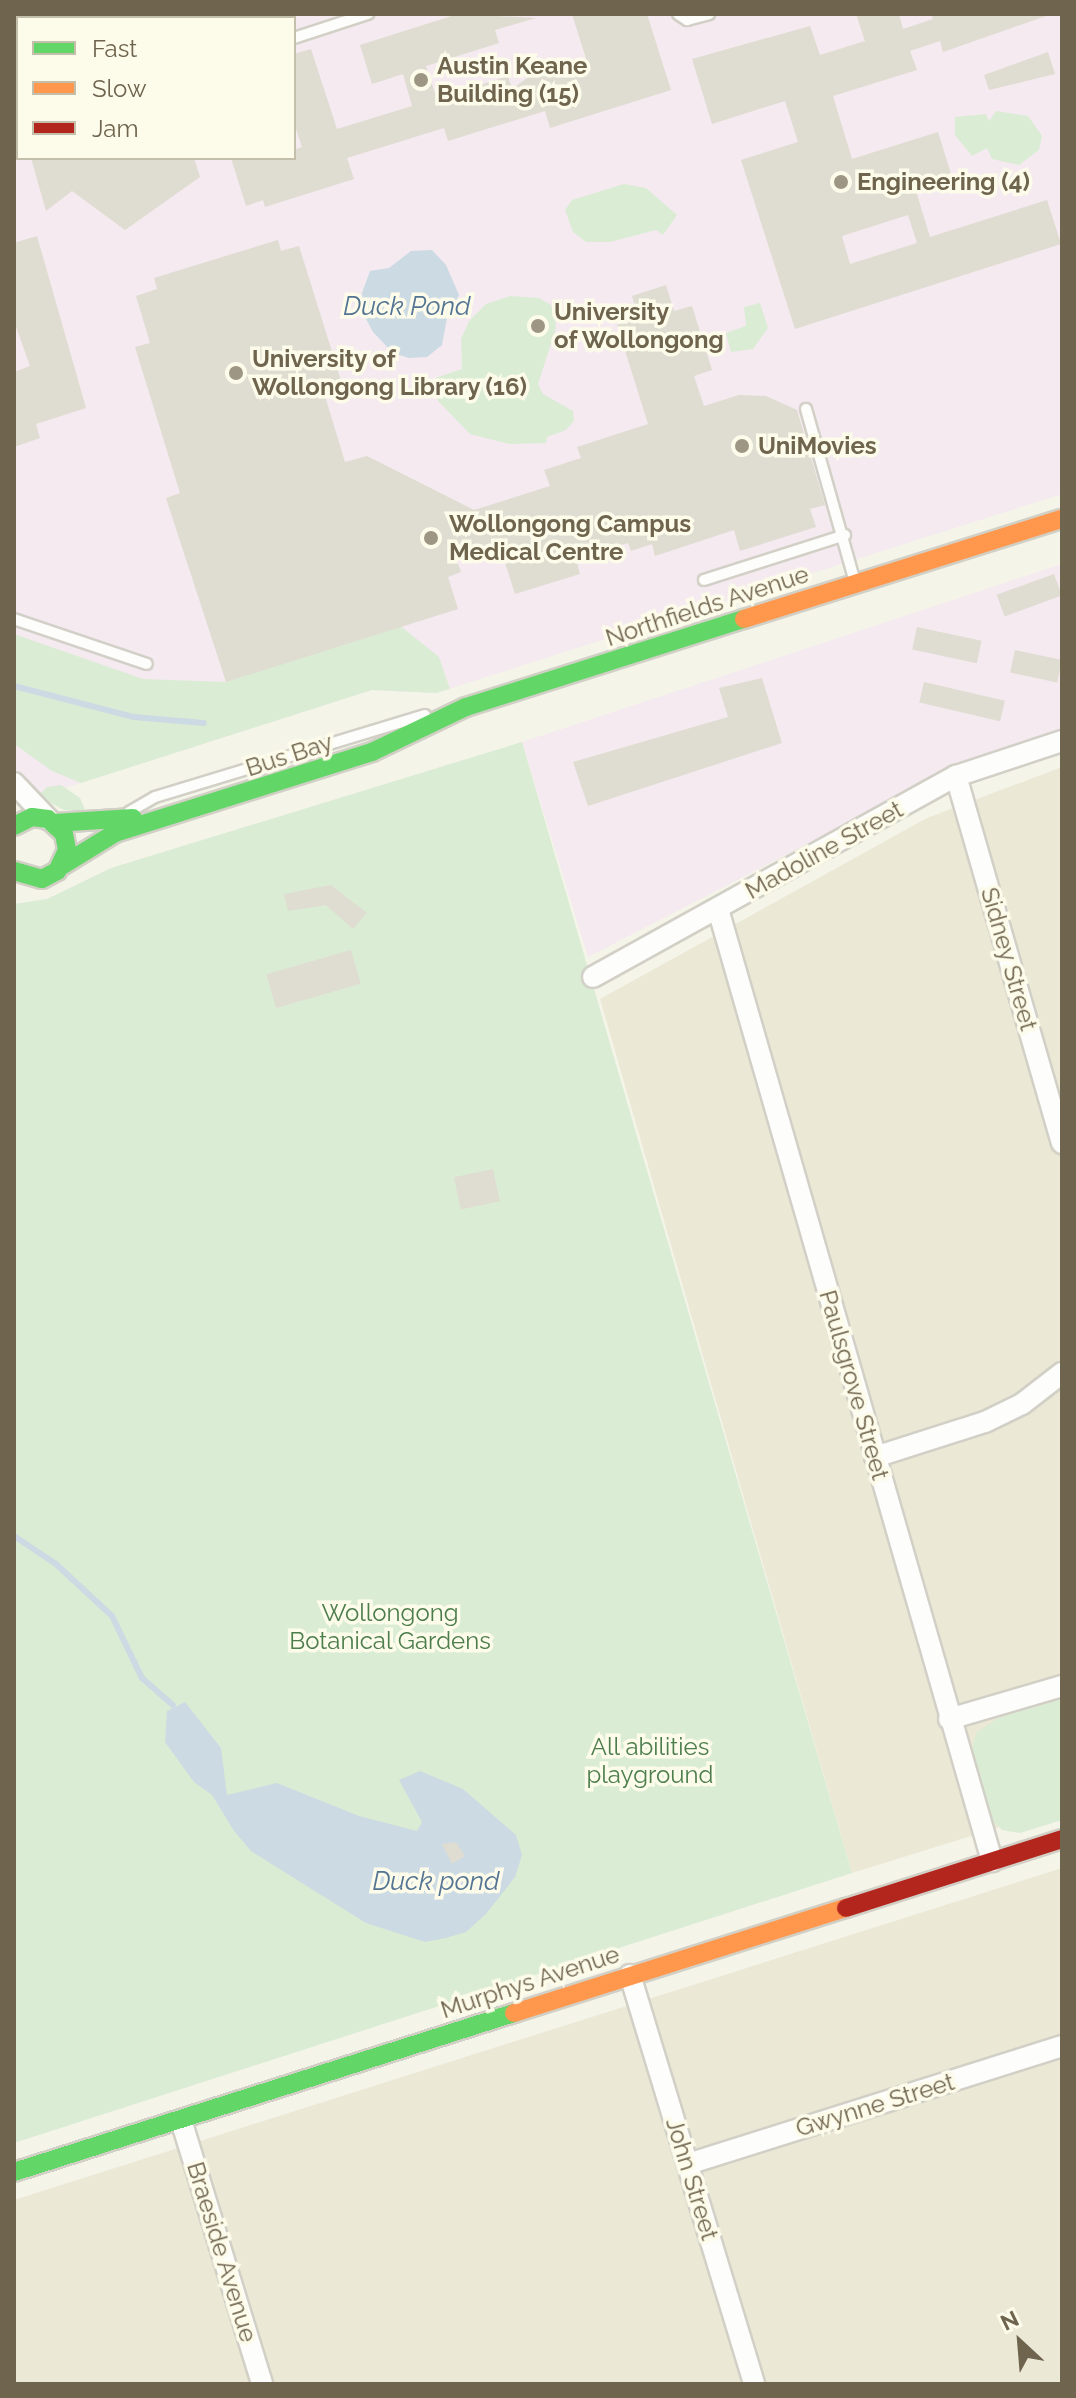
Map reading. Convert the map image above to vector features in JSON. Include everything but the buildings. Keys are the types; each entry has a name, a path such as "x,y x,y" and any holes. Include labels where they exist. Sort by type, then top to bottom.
{"main road":[{"name":"Northfields Avenue","path":"18,876 42,879 98,840 372,752 466,707 1062,519"},
{"name":"Northfields Avenue","path":"372,752 410,746 1062,532"},
{"name":"Northfields Avenue","path":"14,826 32,817 51,821 172,816"},
{"path":"51,821 67,842 63,865"},
{"name":"Murphys Avenue","path":"14,2172 1062,1839"}],"street":[{"name":"Madoline Street","path":"593,977 956,776 1062,741"},
{"name":"Sidney Street","path":"956,776 1062,1143"},
{"path":"14,783 51,821"},
{"name":"Paulsgrove Street","path":"718,909 992,1861"},
{"path":"875,1457 985,1422 1022,1404 1062,1373"},
{"path":"949,1719 1062,1686"},
{"name":"John Street","path":"630,1975 753,2384"},
{"name":"Gwynne Street","path":"688,2164 1062,2046"},
{"name":"Braeside Avenue","path":"181,2120 262,2384"}],"lane":[{"path":"296,37 368,14"},
{"path":"683,17 709,14"},
{"path":"806,409 845,535 856,584"},
{"path":"704,580 845,535"},
{"path":"14,619 147,664"},
{"name":"Bus Bay","path":"117,819 170,792 394,721 466,707"}],"shaded area":[{"name":"University of Wollongong","path":"14,14 1062,14 1062,494 436,693 372,690 14,804"},
{"path":"1062,564 1062,733 949,771 588,957 522,742"},
{"path":"1062,767 1062,1808 852,1873 600,999 927,818"},
{"path":"1062,1868 1062,2384 14,2384 14,2200"}],"green space":[{"path":"14,14 203,16 16,16 16,32"},
{"path":"996,111 1028,116 1042,136 1039,150 1019,165 992,159 987,148 972,156 955,135 955,117 986,114 989,121"},
{"path":"624,184 646,188 677,215 663,235 656,230 610,242 586,242 573,232 565,210 572,200"},
{"path":"510,296 539,298 551,305 555,315 556,328 538,384 543,394 573,411 574,421 566,430 547,437 546,443 509,444 470,434 438,401 435,378 462,369 461,339 469,321 486,304"},
{"path":"760,303 768,328 753,349 731,352 726,333 746,326 744,307"},
{"path":"398,624 439,657 450,689 436,693 372,690 81,783 52,771 14,744 14,634 143,679 226,682"},
{"name":"Wollongong Botanical Gardens","path":"522,742 852,1873 14,2143 14,904 47,899 111,868"},
{"path":"61,785 80,798 86,812 64,810 38,796 47,787"},
{"path":"1062,1698 1062,1820 1020,1833 1002,1830 989,1817 970,1758 976,1733 998,1718"}],"water":[{"name":"Duck Pond","path":"432,250 446,265 459,295 447,318 442,345 427,357 409,358 393,353 373,332 364,315 362,293 370,271 389,268 411,251"},
{"name":"Duck pond","path":"185,1702 221,1748 227,1795 277,1783 359,1816 417,1831 422,1822 399,1780 420,1771 463,1789 516,1835 522,1855 515,1877 486,1914 466,1932 425,1942 366,1923 251,1851 234,1831 212,1795 194,1782 165,1742 167,1711"}],"waterway":[{"path":"114,16 117,14"},
{"path":"14,686 134,717 204,723"},
{"path":"14,1536 56,1564 112,1616 142,1678 173,1705"}],"traffic: fast":[{"path":"63,865 115,833 372,752 466,707 744,619"},
{"path":"14,826 32,817 48,819 64,834 67,850 57,871 42,879 14,871"},
{"path":"54,823 133,818"},
{"path":"14,2172 514,2013"}],"traffic: slow":[{"path":"744,619 1062,519"},
{"path":"514,2013 846,1908"}],"traffic: jam":[{"path":"846,1908 1062,1839"}],"place":[{"name":"Austin Keane Building (15)","path":"421,80"},
{"name":"Engineering (4)","path":"841,182"},
{"name":"University of Wollongong","path":"538,326"},
{"name":"University of Wollongong Library (16)","path":"236,373"},
{"name":"UniMovies","path":"742,446"},
{"name":"Wollongong Campus Medical Centre","path":"431,538"}],"park label":[{"name":"All abilities playground","path":"650,1761"}]}
